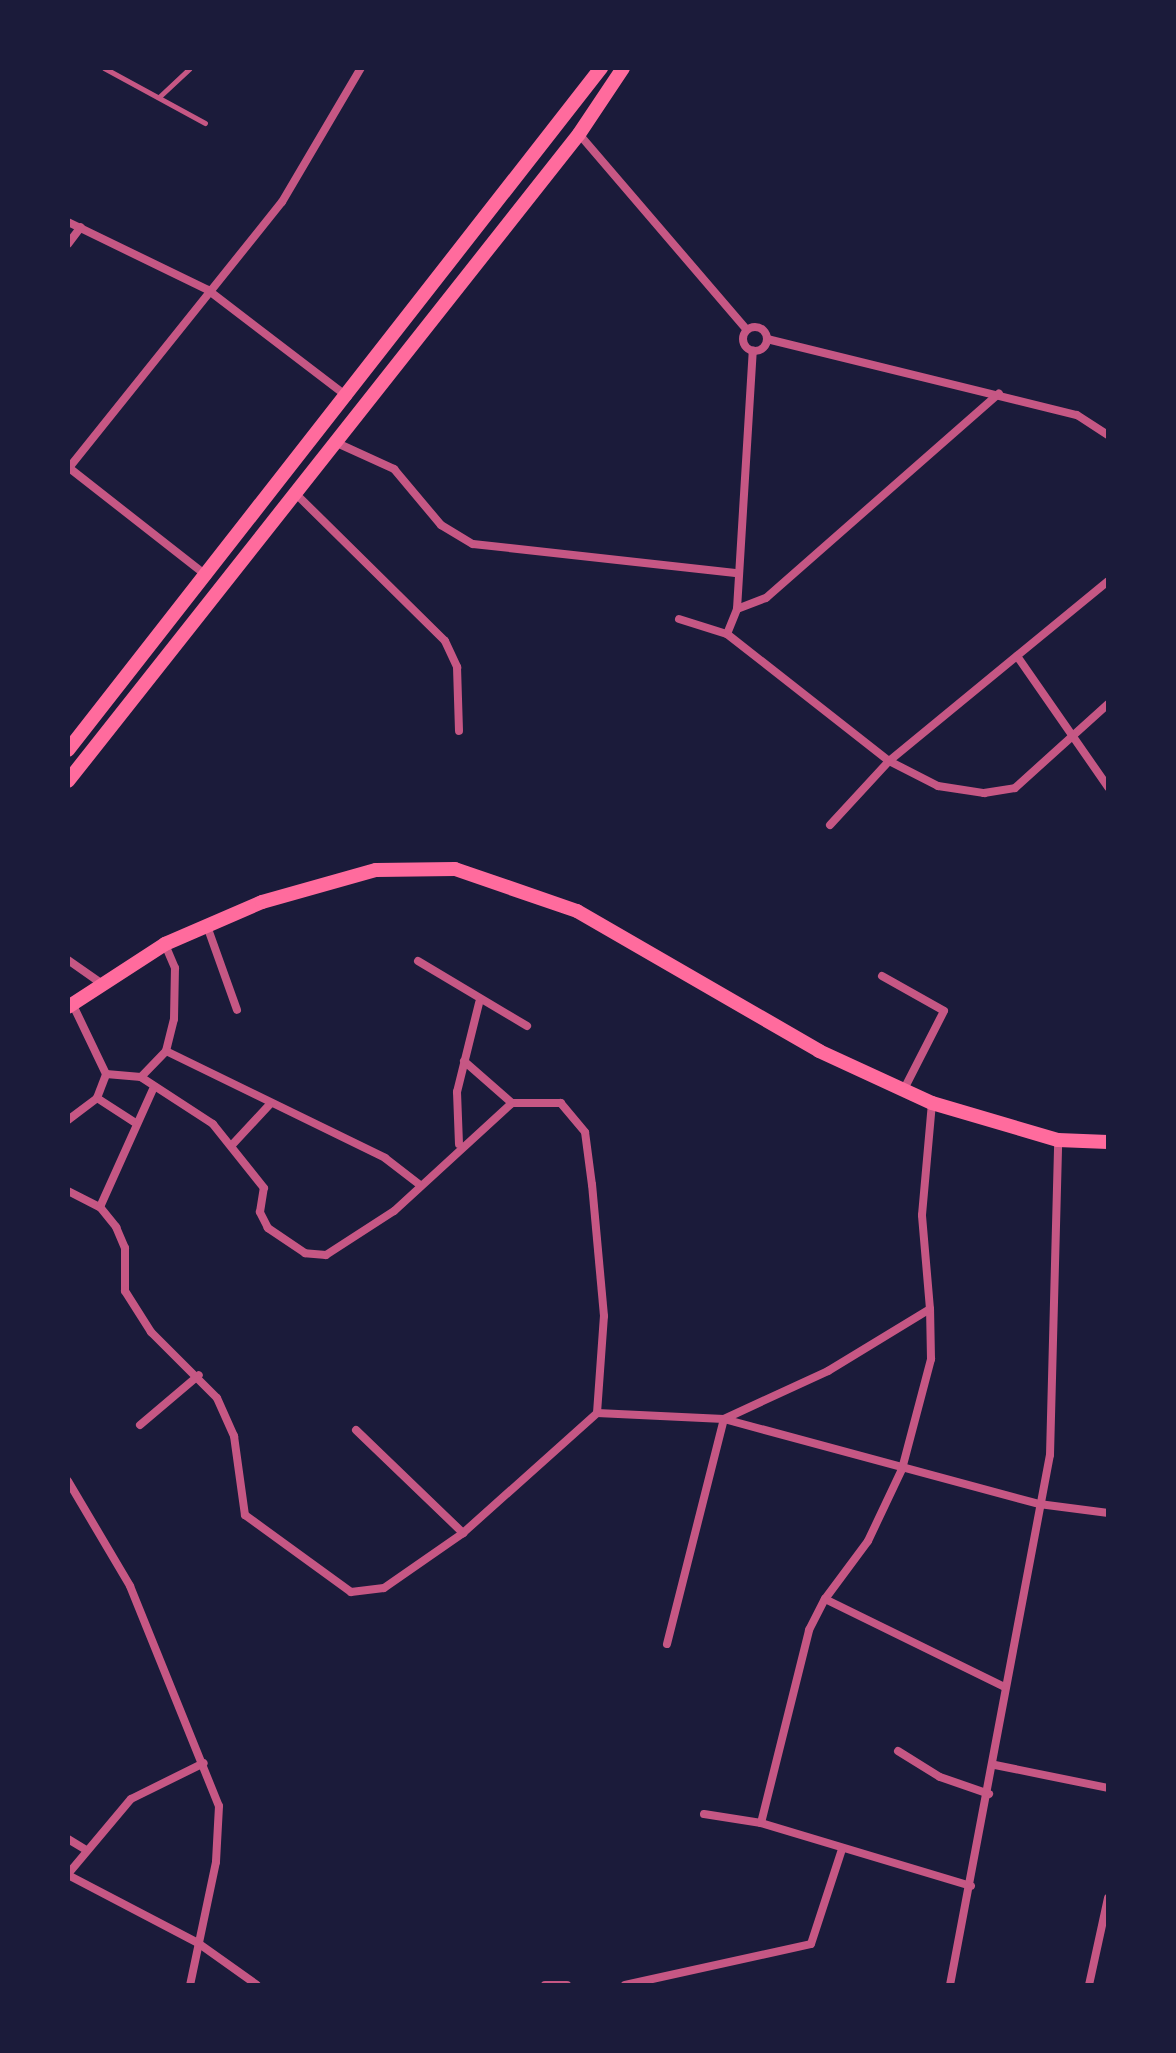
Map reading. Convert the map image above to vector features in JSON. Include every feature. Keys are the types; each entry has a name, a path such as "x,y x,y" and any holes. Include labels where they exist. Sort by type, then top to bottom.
{"main road":[{"path":"69,746 207,577 601,68"},
{"path":"68,781 579,134 623,68"},
{"path":"70,1005 100,982 165,944 207,926 376,870 455,869 577,911 819,1051 903,1091 932,1103 1058,1140 1108,1142"}],"street":[{"path":"207,577 68,468 300,176 361,68"},
{"path":"579,134 747,330"},
{"path":"68,222 208,290 348,397"},
{"path":"68,244 81,227"},
{"path":"747,330 760,328 767,339 999,393 1077,415 1108,435"},
{"path":"747,330 744,342 753,350"},
{"path":"727,634 737,609 735,573 753,350 767,339"},
{"path":"737,609 766,598 999,393"},
{"path":"337,443 394,469 441,525 473,544 735,573"},
{"path":"296,494 445,641 457,667 459,731"},
{"path":"830,825 889,761 1108,581"},
{"path":"679,619 727,634 889,761 938,786 998,793 1015,788 1108,704"},
{"path":"1017,656 1070,737 1108,787"},
{"path":"69,746 87,757"},
{"path":"207,926 237,1010"},
{"path":"141,1077 166,1051 177,989 165,944"},
{"path":"68,960 100,982"},
{"path":"418,961 479,1003 527,1026"},
{"path":"882,976 944,1011 903,1091"},
{"path":"459,1144 464,1061 479,1003"},
{"path":"68,1120 97,1098 106,1074 70,1005"},
{"path":"166,1051 385,1158 420,1185"},
{"path":"464,1061 512,1103"},
{"path":"68,1191 100,1207 123,1238 125,1291 151,1332 199,1375 234,1436 245,1515 351,1592 384,1588 463,1533 597,1413 604,1316 585,1132 561,1103 512,1103 459,1144 420,1185 340,1250 305,1253 261,1219 264,1188 213,1124 153,1089 141,1077 106,1074"},
{"path":"100,1207 134,1122 153,1089"},
{"path":"97,1098 134,1122"},
{"path":"232,1145 271,1103"},
{"path":"761,1823 809,1630 825,1599 868,1541 902,1469 931,1359 922,1215 932,1103"},
{"path":"950,1985 995,1765 1005,1687 1053,1422 1058,1140"},
{"path":"724,1419 828,1371 930,1309"},
{"path":"140,1425 199,1375"},
{"path":"597,1413 724,1419 1039,1504 1108,1513"},
{"path":"667,1644 724,1419"},
{"path":"356,1430 463,1533"},
{"path":"68,1481 130,1586 204,1763 220,1831 190,1985"},
{"path":"825,1599 1005,1687"},
{"path":"898,1751 940,1777 989,1794"},
{"path":"204,1763 131,1799 68,1874 198,1943 257,1985"},
{"path":"995,1765 1108,1788"},
{"path":"704,1814 761,1823 971,1886"},
{"path":"68,1839 86,1850"},
{"path":"625,1985 811,1944 842,1849"},
{"path":"1089,1985 1108,1898"},
{"path":"545,1985 567,1985"}],"lane":[{"path":"104,68 205,123"},
{"path":"159,97 190,68"}]}
